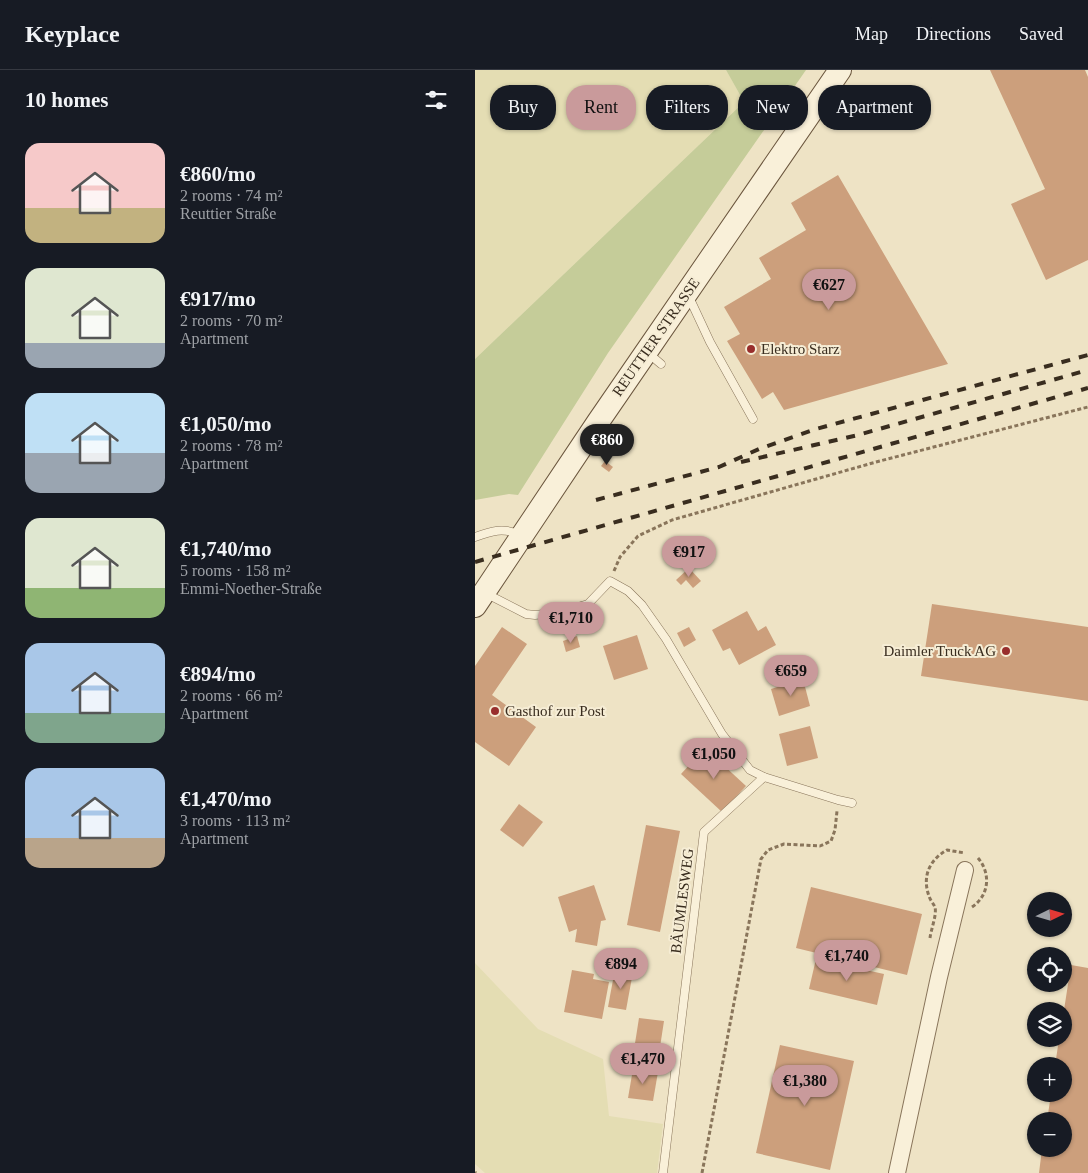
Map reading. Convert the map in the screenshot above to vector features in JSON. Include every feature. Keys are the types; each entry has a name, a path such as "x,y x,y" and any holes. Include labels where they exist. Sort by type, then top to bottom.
{"main road":[{"name":"REUTTIER STRASSE","path":"478,595 653,358 687,293 841,70"}],"street":[{"path":"897,1173 939,977 965,870"}],"lane":[{"path":"687,293 710,342 753,419"},
{"path":"475,537 503,529 511,530 522,536"},
{"path":"478,595 526,614 535,615 561,612 588,604 611,581 628,591 642,606 666,639 722,734 750,770 763,777 852,803"},
{"name":"BÄUMLESWEG","path":"663,1173 704,832 763,777"}],"path":[{"path":"611,581 619,557 638,536 672,520 876,462 1088,407"},
{"path":"702,1173 761,859 768,850 784,844 820,846 831,842 835,830 838,800"}],"shaded area":[{"path":"475,70 726,70 738,91 738,108 728,117 728,85 646,85 646,130 715,130 475,359"},
{"path":"475,963 538,1029 603,1059 609,1116 663,1124 657,1173 485,1173 475,1164"}],"green space":[{"path":"726,70 806,70 796,85 738,85 738,91"},
{"path":"738,108 738,130 764,130 608,353 518,495 509,494 475,500 475,359 715,130 728,130 728,117"}],"building":[{"path":"990,70 1085,70 1088,77 1088,260 1046,280 1011,204 1045,189"},
{"path":"838,175 948,364 784,410 773,392 762,399 727,341 740,334 724,307 771,279 759,258 806,230 791,203"},
{"path":"605,461 613,467 609,472 601,466"},
{"path":"689,568 701,581 693,588 686,580 681,585 676,580"},
{"name":"Daimler Truck AG","path":"932,604 1088,627 1088,701 921,676"},
{"path":"747,611 758,631 766,626 776,645 739,665 730,648 723,651 712,630"},
{"name":"Gasthof zur Post","path":"502,627 527,644 492,695 536,727 509,766 475,742 475,666"},
{"path":"689,627 696,640 684,647 677,633"},
{"path":"637,635 648,669 614,680 603,646"},
{"path":"577,636 580,647 566,652 563,641"},
{"path":"803,679 810,706 779,716 771,689"},
{"path":"810,726 818,758 787,766 779,734"},
{"path":"705,748 746,786 722,812 681,774"},
{"path":"519,804 543,822 523,847 500,830"},
{"path":"646,825 680,831 660,932 627,925"},
{"path":"594,885 606,920 601,921 597,946 575,942 577,929 569,932 558,897"},
{"path":"811,887 922,914 907,975 796,948"},
{"path":"816,959 884,974 877,1005 809,989"},
{"path":"1072,965 1088,968 1088,1173 1039,1173 1041,1157 1072,1157 1072,1112 1048,1112 1050,1102 1072,1102 1072,1057 1056,1057 1058,1047 1072,1047 1072,1002 1065,1002 1067,992 1072,992"},
{"path":"615,969 633,972 626,1010 608,1007"},
{"path":"572,970 594,974 593,979 609,982 602,1019 564,1012"},
{"path":"639,1018 664,1021 658,1060 633,1056"},
{"path":"780,1045 854,1061 830,1170 756,1153"},
{"path":"633,1069 658,1072 653,1101 628,1098"}],"railway":[{"path":"596,500 719,467 759,449 816,429 1088,355"},
{"path":"741,462 858,435 1088,370"},
{"path":"475,562 1088,388"}],"place":[{"name":"Elektro Starz","path":"751,349"},
{"name":"Daimler Truck AG","path":"1006,651"},
{"name":"Gasthof zur Post","path":"495,711"}]}
